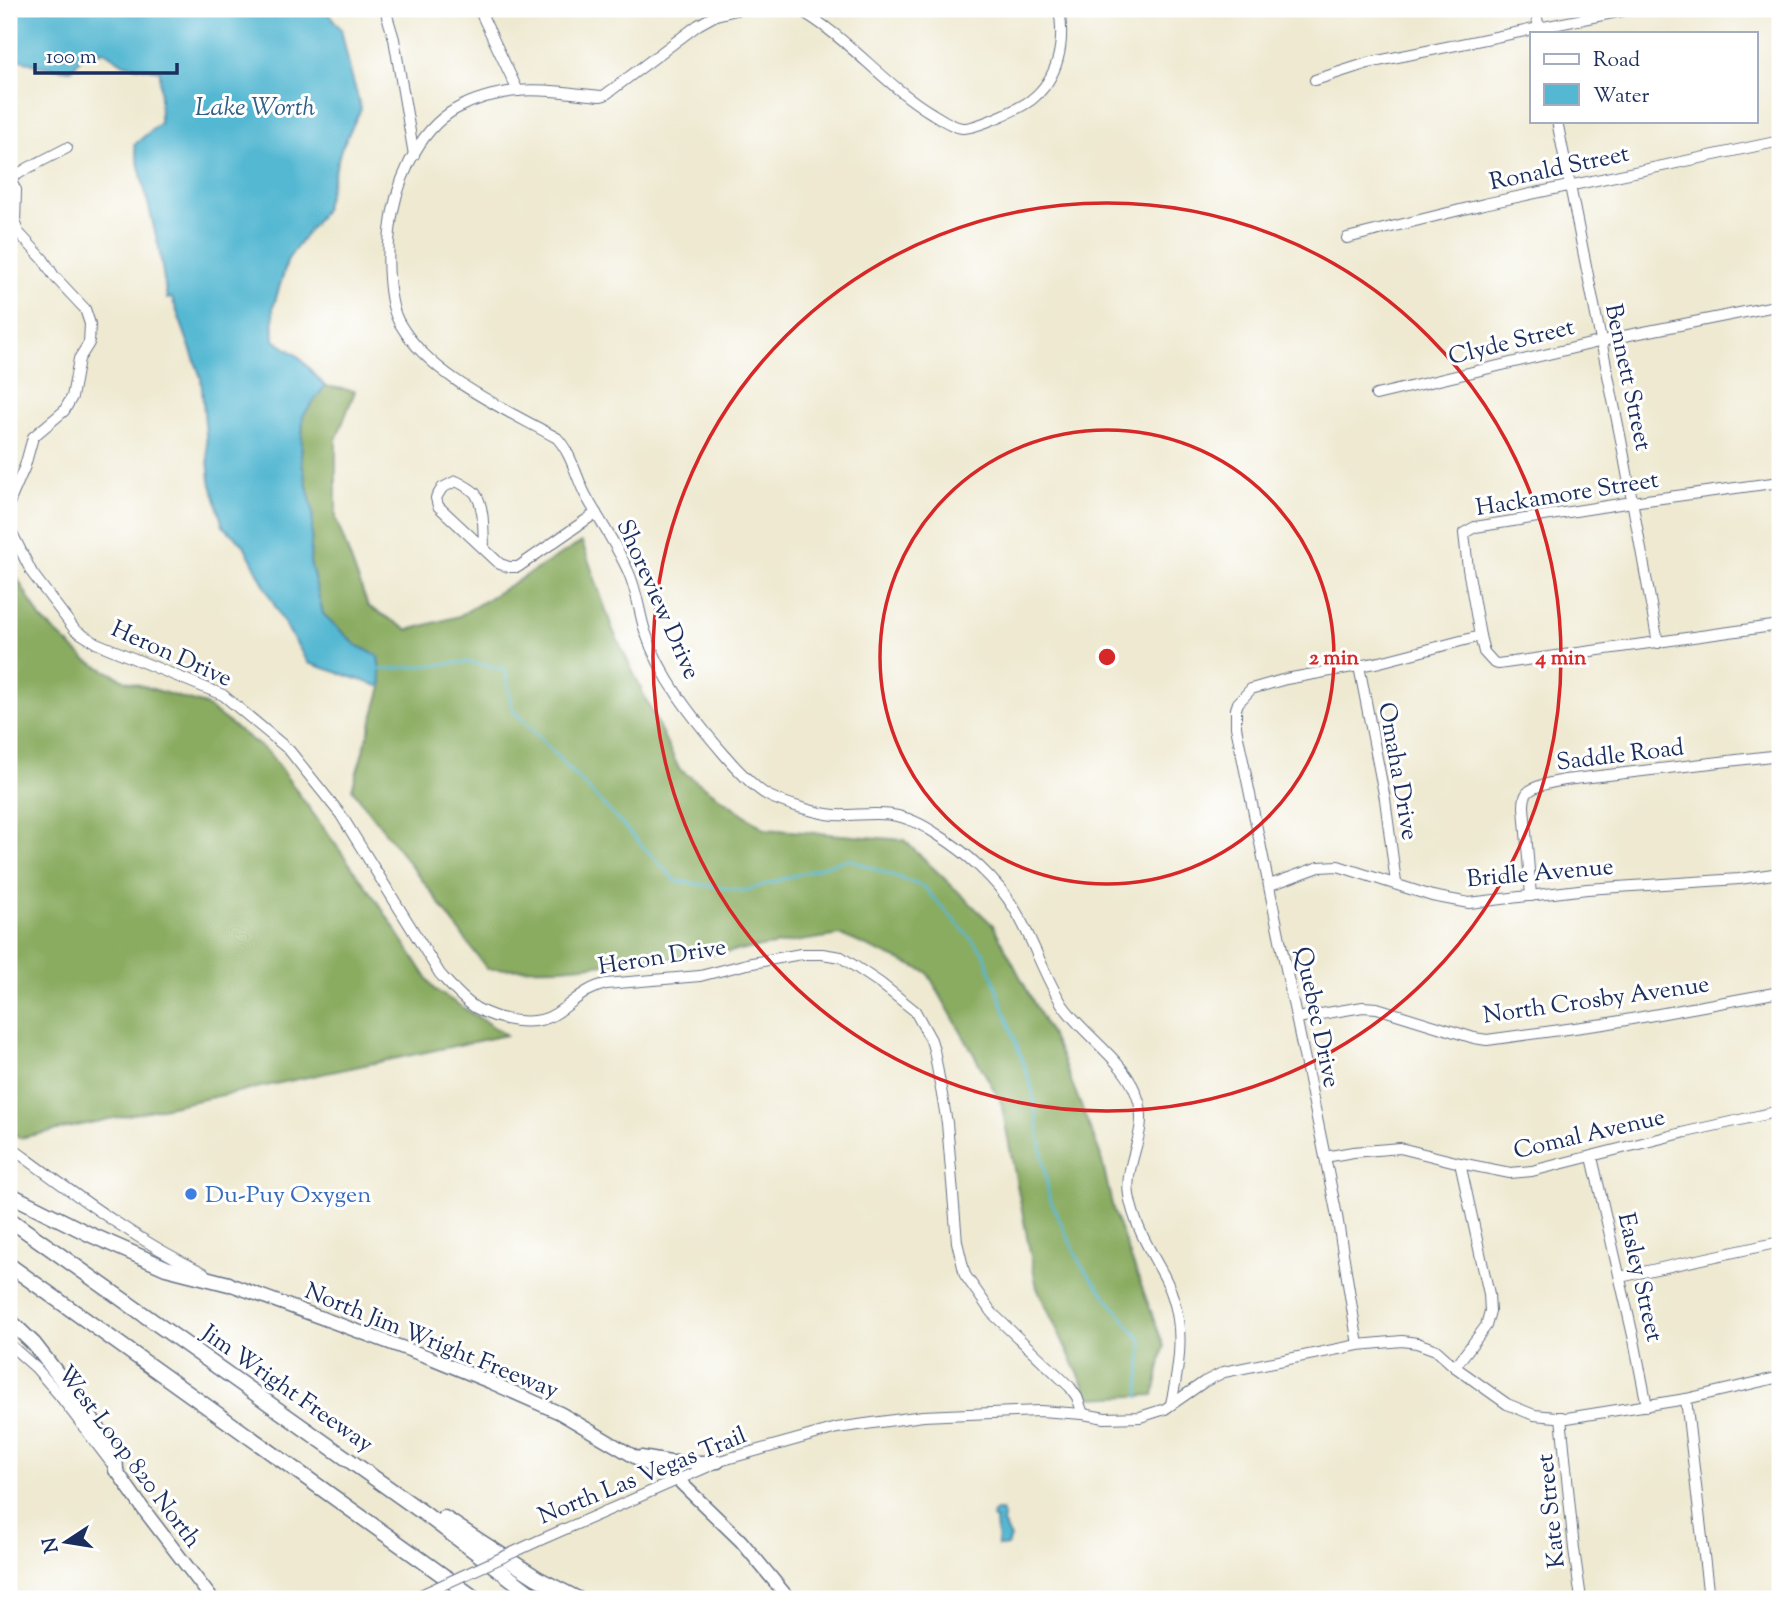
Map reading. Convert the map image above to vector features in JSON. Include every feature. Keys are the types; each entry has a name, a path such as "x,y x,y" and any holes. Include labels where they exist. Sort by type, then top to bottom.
{"highway":[{"path":"9,1194 166,1268 229,1284"},
{"name":"Jim Wright Freeway","path":"9,1219 425,1514 538,1599"},
{"path":"9,1265 476,1599"},
{"path":"9,1320 34,1344 80,1403 114,1453 116,1470"},
{"path":"425,1514 441,1516 537,1578 578,1599"}],"main road":[{"name":"North Jim Wright Freeway","path":"229,1284 430,1358 560,1413 678,1480 741,1541 789,1599"},
{"path":"634,1456 670,1462 718,1462"},
{"name":"West Loop 820 North","path":"116,1470 212,1599"}],"street":[{"path":"385,9 394,39 414,155"},
{"path":"479,9 518,91"},
{"name":"Shoreview Drive","path":"740,9 716,15 698,25 605,95 518,91 488,96 457,108 431,129 414,155 397,193 391,215 388,244 390,294 398,323 424,355 445,373 563,444 584,491 630,575 646,633 657,659 689,713 726,757 769,796 818,813 892,815 910,820 938,835 1000,887 1016,910 1063,1005 1083,1030 1128,1076 1139,1102 1140,1133 1129,1171 1129,1194 1141,1234 1176,1303 1180,1335 1179,1370 1171,1404"},
{"path":"798,9 818,20 923,108 960,128 1011,112 1030,101 1043,89 1051,79 1059,60 1059,9"},
{"path":"1535,9 1539,31 1632,9"},
{"path":"1315,80 1368,63 1530,33"},
{"name":"Bennett Street","path":"1557,122 1658,643"},
{"name":"Ronald Street","path":"1347,239 1484,204 1780,142"},
{"path":"9,503 25,466 33,437 64,411 72,397 79,359 89,343 90,324 85,309 18,232 15,223 16,190 9,179 67,148"},
{"name":"Clyde Street","path":"1376,395 1600,341 1780,305"},
{"path":"484,548 479,501 473,491 456,481 442,488 436,498 438,506 500,564 509,568 518,567 596,513"},
{"name":"Hackamore Street","path":"1480,636 1464,533 1475,527 1780,482"},
{"name":"Heron Drive","path":"9,527 32,573 75,630 96,643 223,695 289,750 341,816 440,974 460,996 477,1008 516,1020 542,1020 555,1014 593,986 700,976 787,956 822,954 841,957 915,1011 934,1050 947,1124 957,1242 965,1275 992,1313 1070,1387 1083,1414"},
{"path":"1359,666 1480,636 1484,652 1498,664 1780,625"},
{"name":"Quebec Drive","path":"1357,1345 1325,1157 1236,727 1236,709 1251,689 1286,679 1359,666"},
{"name":"Omaha Drive","path":"1359,666 1385,799 1396,883"},
{"name":"Saddle Road","path":"1531,896 1524,807 1525,796 1529,791 1565,780 1780,755"},
{"name":"Bridle Avenue","path":"1269,885 1319,867 1338,866 1432,896 1469,903 1587,889 1739,879 1780,873"},
{"name":"North Crosby Avenue","path":"1297,1018 1363,1007 1377,1008 1487,1040 1604,1024 1780,992"},
{"name":"Comal Avenue","path":"1325,1157 1400,1148 1510,1173 1532,1171 1780,1111"},
{"name":"North Jim Wright Freeway","path":"9,1146 86,1203 145,1242 229,1284"},
{"name":"Easley Street","path":"1592,1157 1647,1406"},
{"path":"1455,1367 1486,1326 1490,1311 1489,1294 1460,1163"},
{"path":"1620,1277 1780,1242"},
{"name":"North Las Vegas Trail","path":"411,1599 718,1462 837,1428 923,1416 1041,1411 1105,1418 1140,1417 1164,1409 1224,1372 1357,1345 1402,1341 1417,1342 1436,1350 1507,1404 1534,1415 1561,1418 1686,1399 1780,1377"},
{"name":"West Loop 820 North","path":"9,1344 36,1368 60,1396 116,1470"},
{"path":"1686,1399 1709,1599"},
{"name":"Kate Street","path":"1561,1418 1581,1599"}],"green space":[{"path":"325,386 355,391 336,440 336,519 368,606 408,630 459,616 582,542 613,630 679,769 765,829 904,840 993,925 1059,1051 1100,1153 1114,1213 1164,1346 1154,1395 1090,1398 1037,1288 1001,1102 927,972 841,935 700,956 560,968 487,969 352,789 382,687 378,656 356,645 323,614 310,562 313,512 301,459 303,416"},
{"path":"9,564 41,619 86,660 126,681 205,705 269,753 379,904 434,989 506,1035 20,1138 9,1130"}],"water":[{"name":"Lake Worth","path":"9,9 325,9 341,29 361,109 341,149 324,210 288,259 273,308 274,340 298,356 325,386 303,416 301,459 313,512 310,562 323,614 356,645 378,656 382,687 308,663 280,616 244,545 223,526 210,481 201,378 172,298 167,299 159,248 134,145 160,123 160,71 124,64 104,51 82,57 71,70 39,66 9,56"},
{"path":"996,1511 1001,1511 1003,1523 1011,1538 1007,1546 998,1546 996,1520 992,1518"}],"waterway":[{"path":"378,670 468,662 505,669 512,709 676,881 744,891 848,859 924,887 984,953 1032,1088 1049,1197 1081,1265 1142,1342 1139,1397"}],"place":[{"name":"Du-Puy Oxygen","path":"191,1194"}]}
